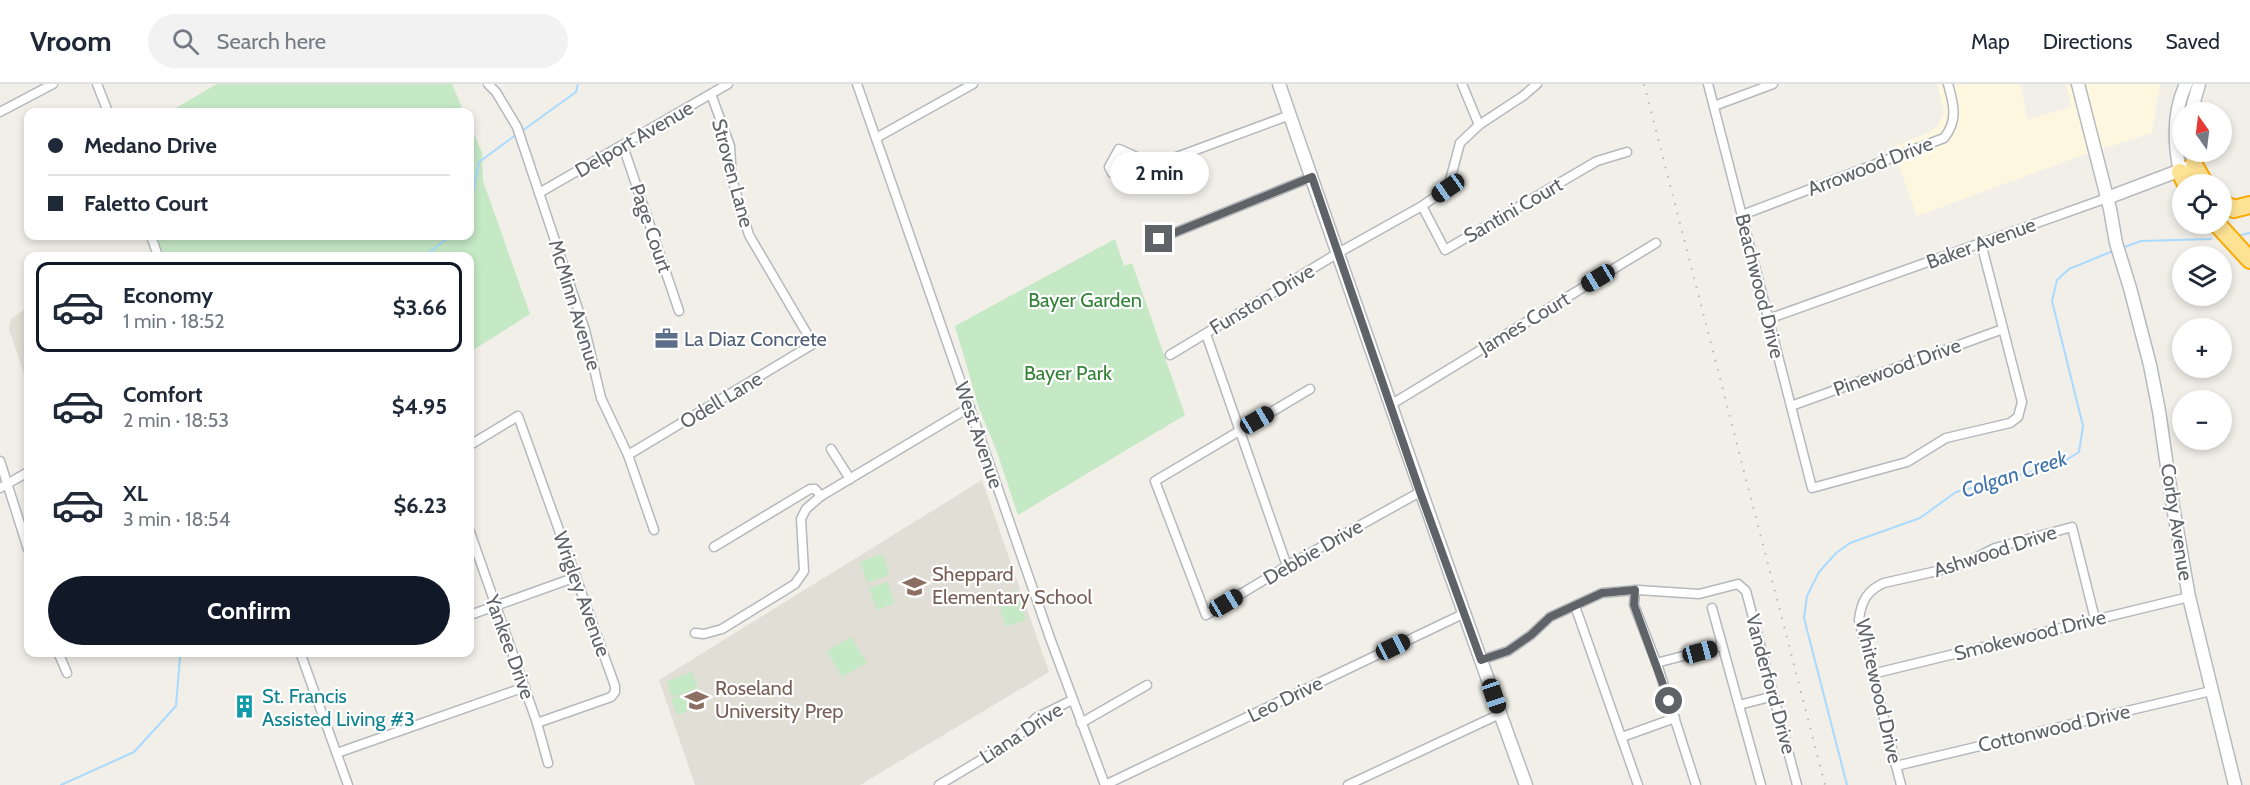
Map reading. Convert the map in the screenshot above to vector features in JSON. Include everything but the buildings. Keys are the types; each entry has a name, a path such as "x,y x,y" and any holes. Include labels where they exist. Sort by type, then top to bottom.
{"highway":[{"path":"2232,208 2250,205"},
{"path":"2226,234 2250,260"}],"main road":[{"path":"1279,84 1392,404 1420,492 1526,785"},
{"name":"Corby Avenue","path":"2078,84 2120,260 2130,288 2160,411 2172,501 2189,597 2235,785"},
{"path":"2186,84 2179,106 2175,131 2188,168"},
{"path":"2194,102 2199,84"},
{"name":"Baker Avenue","path":"2107,198 2188,168"}],"street":[{"path":"0,112 53,84"},
{"path":"98,84 107,108"},
{"name":"McMinn Avenue","path":"488,84 496,92 517,127 585,330 601,398 628,455 654,530"},
{"name":"Delport Avenue","path":"539,193 728,84"},
{"name":"West Avenue","path":"857,84 1072,700 1105,785"},
{"path":"876,138 973,84"},
{"path":"1462,84 1479,125"},
{"name":"Funston Drive","path":"1170,355 1338,253 1422,206 1448,188 1460,143 1479,125 1537,84"},
{"name":"Beachwood Drive","path":"1708,84 1812,488 1907,462 1946,438 2010,423 2018,417 2022,402 2003,329"},
{"path":"1714,106 1773,84"},
{"name":"Arrowood Drive","path":"1742,215 1944,138 1952,129 1954,116 1948,84"},
{"name":"Stroven Lane","path":"711,94 730,146 732,179 749,235 813,344"},
{"path":"1136,172 1290,116"},
{"name":"Page Court","path":"622,146 679,311"},
{"name":"Santini Court","path":"1422,206 1445,250 1597,161 1627,152"},
{"path":"1159,239 1312,177"},
{"name":"Baker Avenue","path":"1768,319 2107,198"},
{"name":"James Court","path":"1392,404 1656,243"},
{"path":"1981,243 2003,329"},
{"name":"Pinewood Drive","path":"1791,406 2003,329"},
{"path":"1206,334 1287,566"},
{"name":"Odell Lane","path":"628,455 813,344"},
{"path":"1239,430 1310,389"},
{"path":"694,633 704,634 722,629 795,585 804,571 801,519 806,508 821,496 970,407"},
{"name":"Wrigley Avenue","path":"474,443 518,416 613,679 615,692 611,697 537,723"},
{"name":"Debbie Drive","path":"1239,430 1155,481 1206,615 1287,566 1420,492"},
{"path":"831,448 850,479"},
{"path":"0,461 4,486 24,538"},
{"path":"4,486 24,474"},
{"path":"714,547 810,489 815,489 821,496"},
{"name":"Ashwood Drive","path":"1865,597 1872,587 1959,566 1995,548 2072,527 2096,619"},
{"name":"Yankee Drive","path":"474,543 525,687 548,763"},
{"path":"474,614 576,578"},
{"name":"Vanderford Drive","path":"1635,590 1699,594 1738,584 1746,591 1797,785"},
{"path":"1481,660 1508,651 1531,635 1550,617 1602,593 1635,590 1634,605 1675,718 1696,785"},
{"name":"Whitewood Drive","path":"1865,597 1860,608 1859,620 1901,785"},
{"name":"Smokewood Drive","path":"1872,674 2189,597"},
{"path":"1575,606 1638,785"},
{"path":"1712,608 1761,785"},
{"name":"Leo Drive","path":"1105,785 1465,613"},
{"path":"1656,663 1722,646"},
{"path":"60,657 67,673"},
{"path":"302,657 348,785"},
{"path":"1081,723 1146,685"},
{"path":"337,753 525,687"},
{"name":"Cottonwood Drive","path":"1896,766 2211,691"},
{"path":"1739,705 1774,696"},
{"name":"Liana Drive","path":"939,785 1014,740 1036,718 1072,700"},
{"path":"1348,785 1500,714"},
{"path":"1622,737 1675,718"}],"shaded area":[{"path":"1937,84 2020,84 2028,119 2071,107 2066,84 2160,84 2152,133 2080,156 1917,216 1892,147 1930,132 1938,126 1944,112"},
{"path":"24,310 24,374 9,329 11,319"},
{"name":"Sheppard Elementary School","path":"982,480 1049,672 860,785 695,785 659,680"}],"green space":[{"path":"217,84 452,84 462,108 176,108"},
{"path":"474,134 482,153 483,181 530,314 474,349 474,252 162,252 158,240 474,240"},
{"name":"Bayer Park","path":"1115,239 1124,266 1132,263 1185,415 1018,515 997,452 979,408 955,326"},
{"path":"882,554 889,571 886,576 867,583 860,562"},
{"path":"887,582 895,603 877,610 869,588"},
{"path":"1016,590 1026,620 1006,626 996,597"},
{"path":"851,637 867,663 842,677 827,651"},
{"path":"692,672 698,688 672,697 667,681"},
{"path":"700,689 706,704 677,715 671,699"}],"waterway":[{"path":"522,131 576,92 578,84"},
{"path":"474,188 479,162 517,134"},
{"name":"Colgan Creek","path":"2241,235 2250,233"},
{"name":"Colgan Creek","path":"2122,248 2141,241 2211,239"},
{"path":"430,252 445,240"},
{"name":"Colgan Creek","path":"1847,785 1804,618 1807,596 1819,572 1836,553 1850,543 1920,518 1956,492 2060,464 2079,452 2083,426 2052,301 2057,280 2069,269 2113,251"},
{"path":"61,785 134,752 176,706 180,657"}],"railway":[{"path":"1644,84 1825,785"}],"place":[{"name":"La Diaz Concrete","path":"666,339"},
{"name":"Sheppard Elementary School","path":"914,586"},
{"name":"Roseland University Prep","path":"697,700"},
{"name":"St. Francis Assisted Living #3","path":"244,707"}],"route":[{"path":"1159,239 1312,177 1392,404 1420,492 1481,660 1508,651 1531,635 1550,617 1602,593 1635,590 1634,605 1669,701"}],"park label":[{"name":"Bayer Garden","path":"1085,300"}]}
